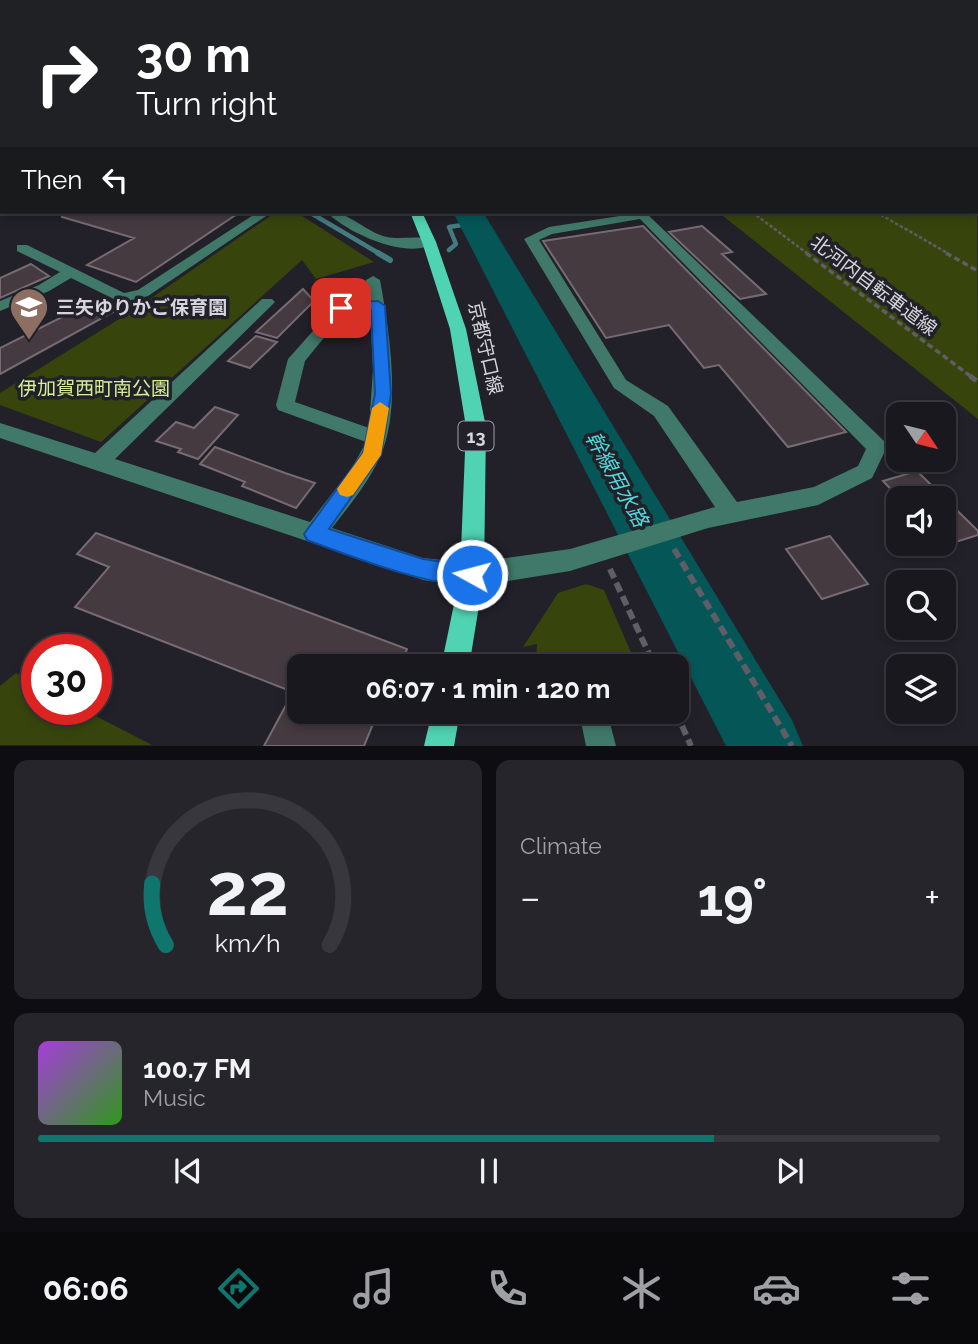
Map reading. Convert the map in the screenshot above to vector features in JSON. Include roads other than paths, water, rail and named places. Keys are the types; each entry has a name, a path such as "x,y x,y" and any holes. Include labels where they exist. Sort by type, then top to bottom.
{"main road":[{"name":"京都守口線","path":"417,214 458,329 476,427 472,575 457,654"},
{"path":"439,746 444,724"}],"street":[{"path":"22,248 122,298 143,293 263,214"},
{"path":"336,214 385,243 401,245 429,242"},
{"path":"0,430 423,569 472,575 570,560 708,518 818,496 865,472 877,447 643,215 550,231 531,239 620,384 661,411 732,513"},
{"path":"0,306 44,289 69,273"},
{"path":"314,534 371,455 383,394 378,306 373,280"},
{"path":"97,464 267,302"},
{"path":"375,437 285,405 297,359 341,308 378,306"},
{"path":"596,724 601,746"}],"waterway":[{"path":"312,214 380,254"},
{"name":"幹線用水路","path":"469,214 766,746"},
{"path":"449,250 456,244 449,227 475,223"},
{"path":"378,253 390,260"}],"place":[{"name":"三矢ゆりかご保育園","path":"29,341"}],"park label":[{"name":"伊加賀西町南公園","path":"94,388"}]}
